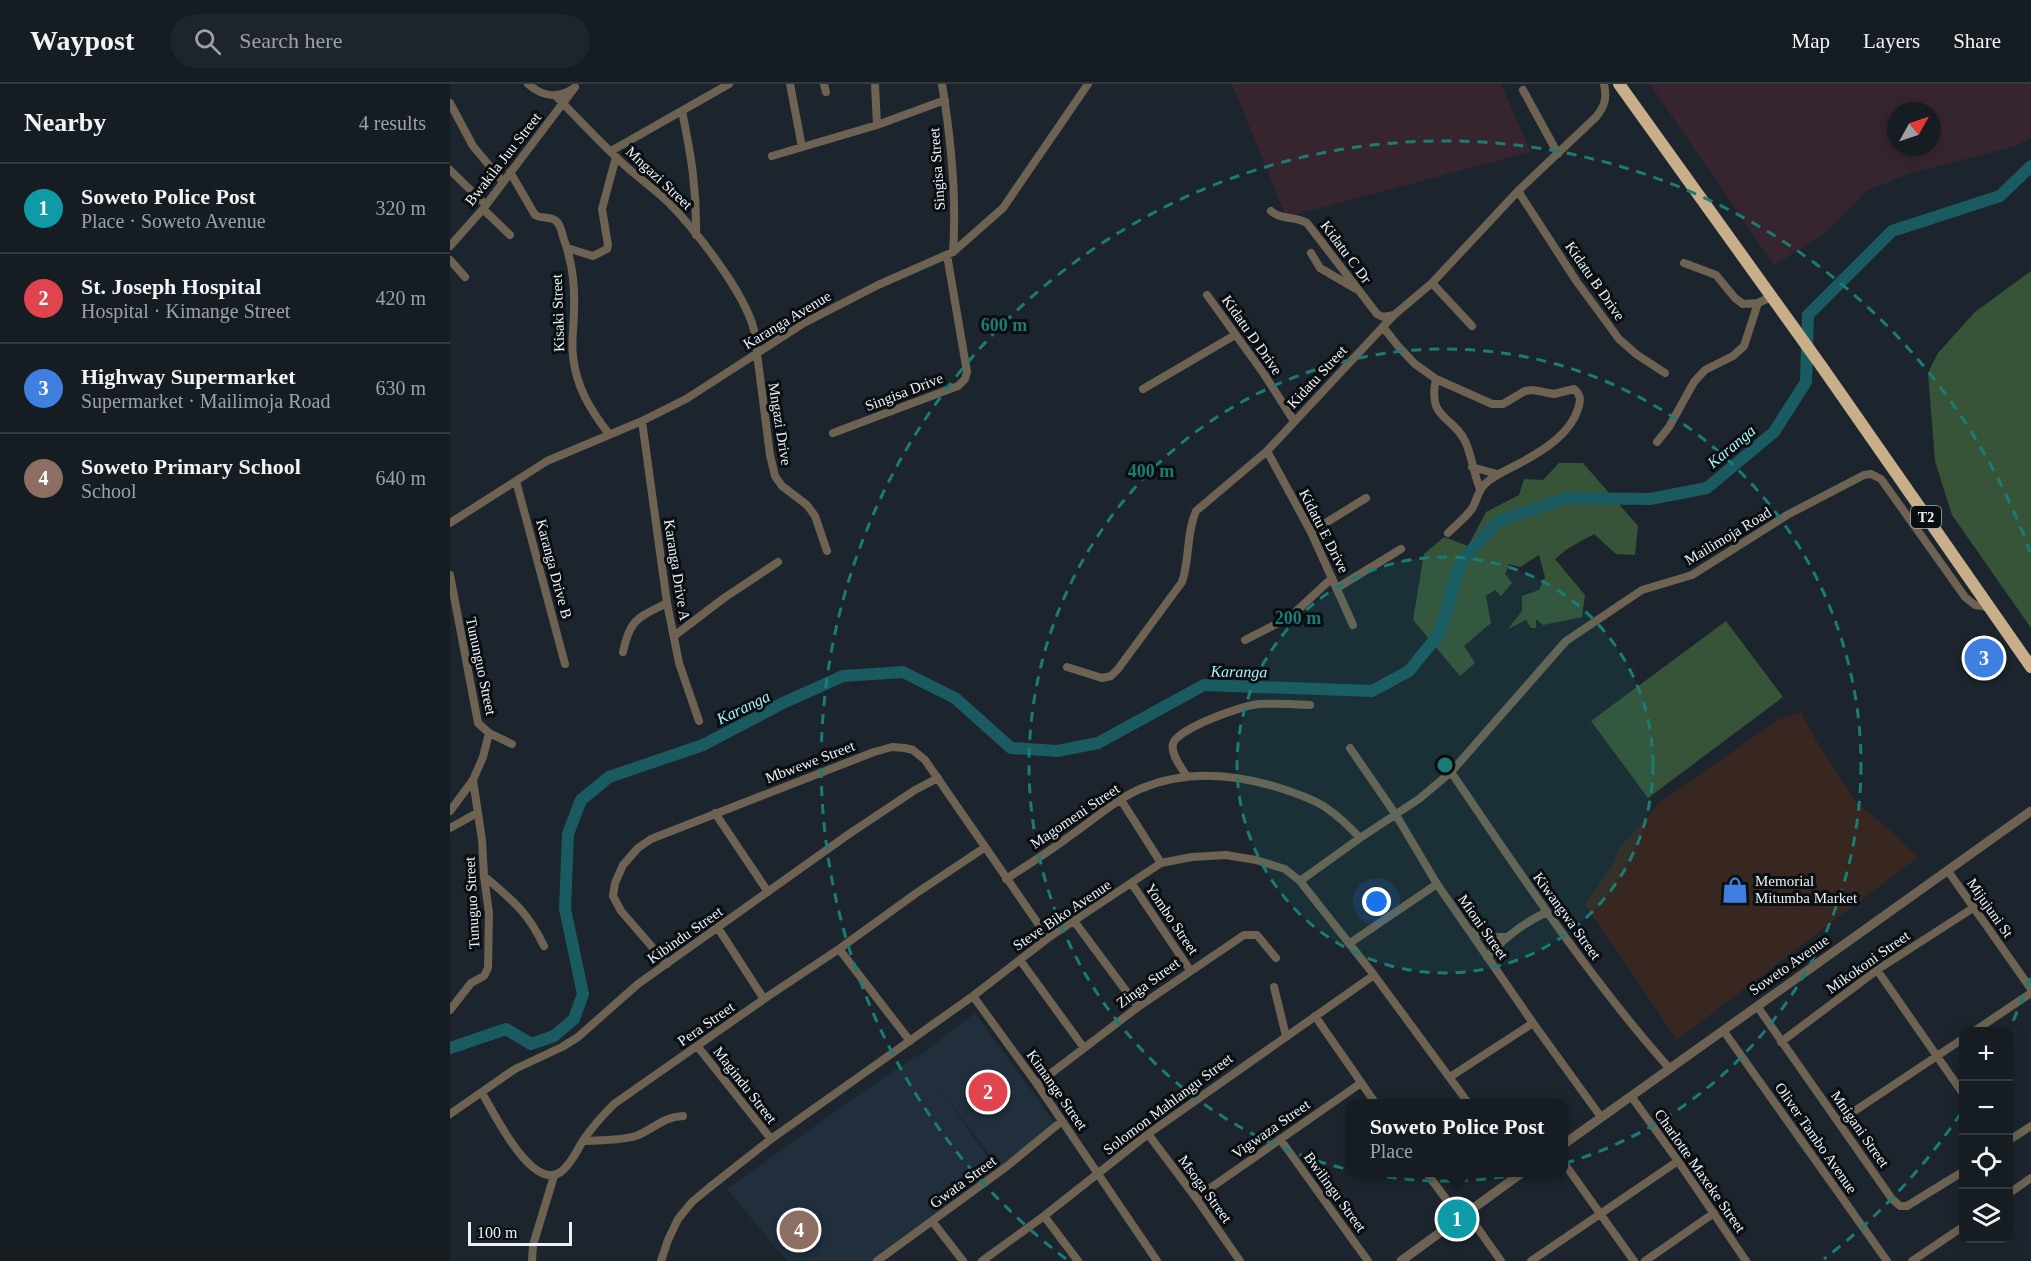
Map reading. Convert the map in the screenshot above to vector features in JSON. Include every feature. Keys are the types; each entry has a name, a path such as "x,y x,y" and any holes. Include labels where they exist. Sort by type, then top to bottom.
{"highway":[{"name":"T2","path":"1619,84 1822,367 2031,667"}],"street":[{"path":"528,84 545,95 556,96 577,86"},
{"path":"567,248 593,256 607,249 602,209 613,154 729,84"},
{"path":"790,84 802,147"},
{"path":"875,84 878,125"},
{"name":"Singisa Street","path":"942,84 954,197 955,228 950,254"},
{"name":"Karanga Avenue","path":"450,523 547,461 642,421 686,399 804,323 878,285 950,254 1002,208 1088,84"},
{"name":"Kidatu Street","path":"1067,667 1102,678 1111,676 1118,669 1182,582 1187,569 1190,524 1196,511 1267,451 1394,315 1432,283 1518,191 1596,117 1604,107 1607,95 1604,84"},
{"name":"Bwakila Juu Street","path":"450,246 484,207 577,86"},
{"path":"1523,90 1558,154"},
{"name":"Mngazi Street","path":"556,96 613,154 665,200 696,235 741,297 750,315 756,354"},
{"path":"772,156 878,125 945,100"},
{"path":"450,103 473,146 503,182"},
{"path":"682,111 694,173 697,201 696,235"},
{"path":"450,170 510,235"},
{"name":"Kisaki Street","path":"510,172 535,215 558,222 567,248 574,285 573,357 584,398 609,434"},
{"name":"Kidatu B Drive","path":"1518,191 1576,282 1620,339 1636,354 1665,374"},
{"name":"Kidatu C Dr","path":"1271,211 1282,218 1301,219 1307,223 1377,314 1383,317 1394,315"},
{"path":"1311,253 1320,268 1360,292"},
{"name":"Singisa Drive","path":"833,433 958,386 965,379 967,372 950,254"},
{"path":"450,260 465,277"},
{"path":"1684,263 1716,275 1743,304 1758,303 1771,297"},
{"path":"1432,283 1472,326"},
{"name":"Kidatu D Drive","path":"1207,296 1294,421"},
{"path":"1657,442 1669,427 1694,382 1705,370 1733,356 1744,346 1758,303"},
{"path":"1383,327 1407,357 1436,379 1492,404 1503,404 1525,391 1533,390 1554,394 1574,389 1581,400 1570,425 1556,440 1522,462 1497,474 1480,489 1472,509 1448,533"},
{"path":"1143,389 1235,335"},
{"name":"Mngazi Drive","path":"756,354 775,476 782,486 807,504 815,516 827,551"},
{"path":"1436,379 1434,404 1441,416 1465,442 1480,489"},
{"name":"Karanga Drive A","path":"642,421 667,603 679,663 699,721"},
{"name":"Kidatu E Drive","path":"1267,451 1311,532 1353,625"},
{"path":"1472,467 1497,474"},
{"name":"Mailimoja Road","path":"1300,880 1360,837 1396,815 1451,772 1566,641 1642,590 1692,575 1787,515 1864,475 1871,474 1881,479 1965,597 1975,605 1990,607"},
{"name":"Karanga Drive B","path":"516,481 566,664"},
{"path":"1311,532 1366,498"},
{"path":"1337,588 1401,549"},
{"path":"675,636 724,598 778,562"},
{"name":"Tununguo Street","path":"450,575 476,718 489,733 512,744"},
{"path":"1245,640 1290,617 1332,578"},
{"path":"623,652 628,631 635,621 667,603"},
{"path":"1187,777 1172,748 1177,736 1246,706 1257,704 1310,705"},
{"path":"450,811 473,780 483,757 489,733"},
{"name":"Mbwewe Street","path":"667,964 621,911 613,896 615,883 623,865 638,848 651,839 715,813 892,747 913,750 925,760 1048,938"},
{"name":"Mioni Street","path":"1350,748 1396,815 1437,884 1601,1117"},
{"name":"Kiwangwa Street","path":"1451,772 1546,912 1619,1010 1670,1069"},
{"name":"Magomeni Street","path":"1006,879 1139,789 1187,777 1231,776 1295,793 1325,807 1360,837"},
{"name":"Kibindu Street","path":"450,1114 515,1069 578,1037 638,984 849,834 915,790 938,778"},
{"name":"Tunuguo Street","path":"450,1010 471,982 484,976 488,968 489,913 473,780"},
{"path":"1121,800 1161,863"},
{"name":"Soweto Avenue","path":"1568,1140 2031,811"},
{"path":"450,828 477,813"},
{"path":"715,813 768,892"},
{"name":"Pera Street","path":"554,1176 572,1160 599,1119 614,1104 984,848"},
{"name":"Steve Biko Avenue","path":"661,1261 678,1219 692,1202 771,1139 973,996 1048,938 1161,863 1191,857 1226,855 1256,860 1285,869 1300,880 1350,943 1465,1099"},
{"name":"Mijujuni St","path":"1948,871 2031,991"},
{"path":"484,876 521,908 530,919 544,946"},
{"name":"Yombo Street","path":"1132,884 1190,970"},
{"path":"1350,943 1437,884"},
{"name":"Mikokoni Street","path":"1781,1042 1877,970 1973,908"},
{"path":"1487,957 1506,937 1546,912"},
{"path":"1074,921 1138,1006"},
{"path":"718,928 764,999"},
{"path":"1469,931 1493,937 1506,937"},
{"name":"Zinga Street","path":"1037,1084 1138,1006 1244,935 1257,935 1276,958"},
{"path":"839,949 910,1041"},
{"path":"1020,960 1084,1048"},
{"path":"1877,970 1959,1088"},
{"name":"Solomon Mahlangu Street","path":"982,1261 1044,1216 1148,1134 1374,975"},
{"path":"1274,987 1286,1036"},
{"path":"1980,1027 2031,991"},
{"name":"Kimange Street","path":"973,996 1037,1084 1157,1261"},
{"name":"Mnigani Street","path":"1757,1006 1892,1199 1900,1206 1907,1206 1959,1174"},
{"path":"1316,1016 1372,1099"},
{"path":"1450,1077 1533,1023"},
{"name":"Oliver Tambo Avenue","path":"1723,1030 1887,1261"},
{"path":"1838,1122 1959,1041"},
{"name":"Magindu Street","path":"698,1047 771,1139"},
{"name":"Vigwaza Street","path":"1196,1198 1361,1083"},
{"path":"482,1093 519,1154 542,1173 554,1176 533,1245 532,1261"},
{"name":"Charlotte Maxeke Street","path":"1631,1096 1746,1261"},
{"path":"583,1141 636,1136 666,1118 683,1116"},
{"name":"Gwata Street","path":"877,1261 1023,1155 1062,1121"},
{"path":"2013,1137 2031,1126"},
{"name":"Msoga Street","path":"1148,1134 1240,1261"},
{"name":"Bwilingu Street","path":"1280,1139 1368,1261"},
{"path":"1531,1261 1678,1161"},
{"path":"1568,1170 1634,1261"},
{"path":"1429,1177 1501,1261"},
{"path":"1401,1261 1515,1177"},
{"path":"2013,1191 2031,1178"},
{"path":"1645,1261 1714,1213"},
{"path":"1044,1216 1078,1261"},
{"path":"932,1221 963,1261"},
{"path":"1912,1261 1959,1229"}],"shaded area":[{"path":"1232,84 1501,84 1531,152 1286,217"},
{"path":"1650,84 2031,84 2031,138 2016,146 1908,174 1866,191 1826,233 1774,265"},
{"name":"Memorial Mitumba Market","path":"1801,712 1816,740 1857,803 1918,857 1677,1040 1585,905 1613,864 1618,850 1659,803 1778,720"},
{"path":"975,1013 1058,1127 1043,1142 1002,1172 939,1087 996,1169 873,1261 787,1261 727,1189 860,1094 917,1055 918,1057"}],"green space":[{"path":"2031,271 2031,628 1952,515 1935,461 1928,373 1938,353 1975,312"},
{"path":"1559,463 1583,463 1638,526 1635,555 1616,554 1594,534 1567,549 1555,559 1585,595 1582,617 1543,625 1536,619 1536,628 1531,628 1526,620 1508,629 1522,611 1522,596 1539,590 1545,577 1539,555 1520,567 1509,564 1505,574 1512,583 1501,596 1495,590 1486,596 1491,623 1464,646 1475,663 1460,676 1413,620 1424,554 1444,537 1468,546 1486,512 1519,495 1524,479 1543,480"},
{"path":"1726,621 1783,697 1648,798 1591,721"}],"waterway":[{"name":"Karanga","path":"450,1048 506,1029 531,1044 554,1036 574,1019 583,994 565,909 568,834 581,800 609,777 703,745 783,703 843,676 903,672 955,698 1011,748 1057,751 1098,743 1204,685 1372,691 1409,671 1439,634 1461,561 1499,521 1566,498 1650,499 1707,488 1774,432 1806,382 1808,315 1892,231 2000,196 2031,166"}],"place":[{"name":"Highway Supermarket","path":"1984,658"},
{"name":"Memorial Mitumba Market","path":"1735,890"},
{"name":"St. Joseph Hospital","path":"988,1092"},
{"name":"Soweto Police Post","path":"1457,1219"},
{"name":"Soweto Primary School","path":"799,1230"}]}
